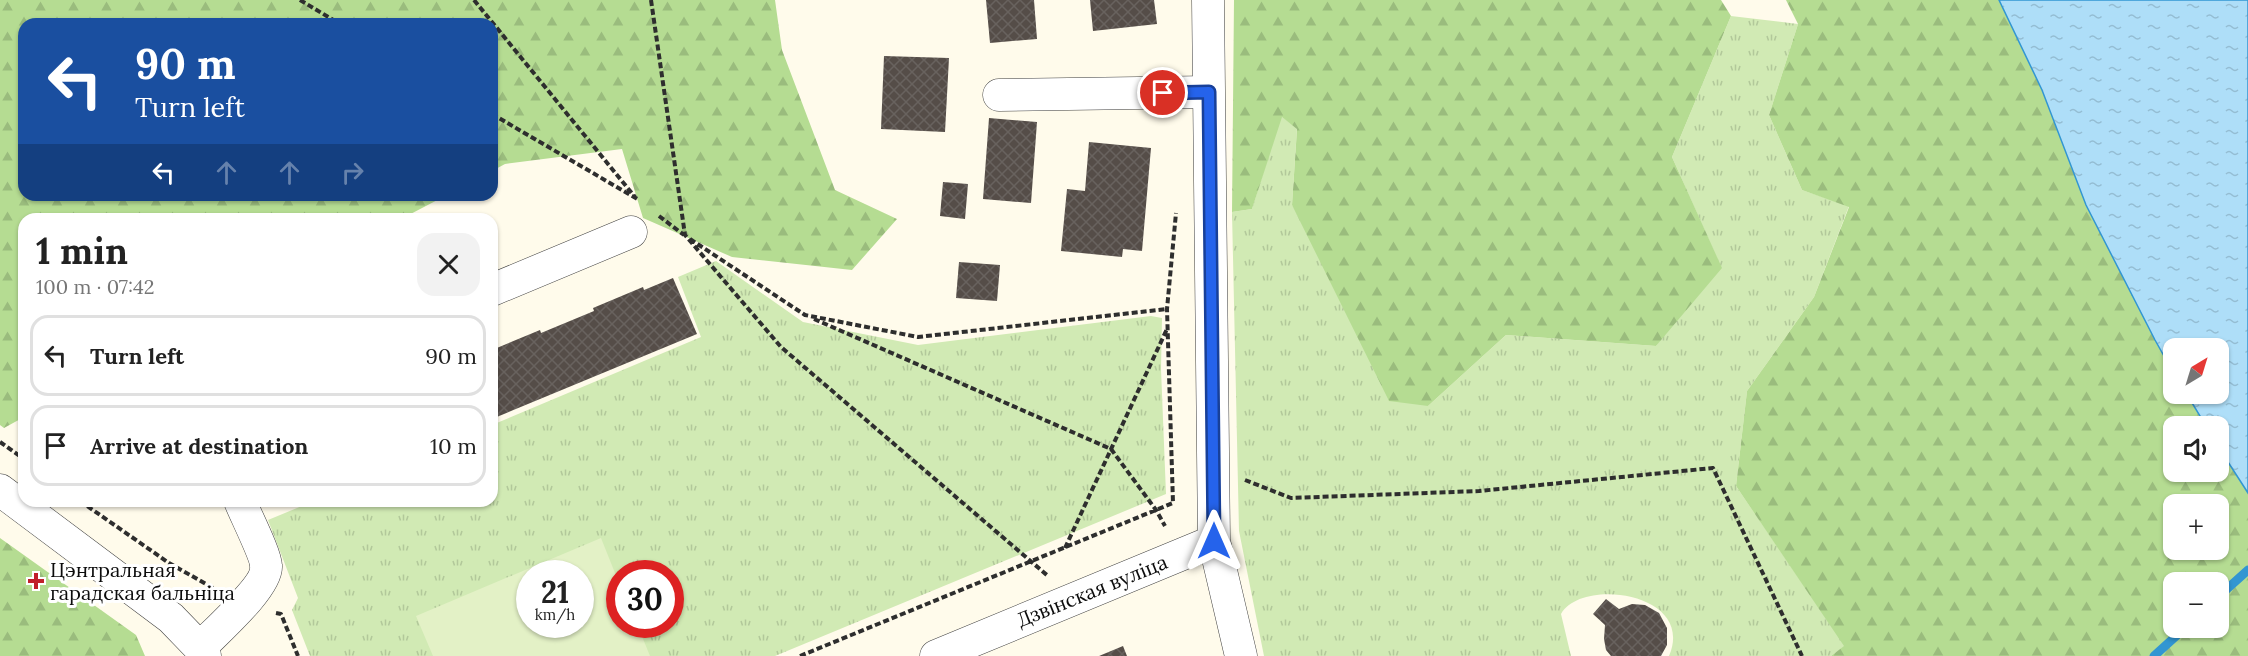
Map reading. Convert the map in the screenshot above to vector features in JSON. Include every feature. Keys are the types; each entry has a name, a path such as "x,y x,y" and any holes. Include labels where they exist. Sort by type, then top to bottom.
{"street":[{"path":"1208,0 1214,541 1241,656"},
{"path":"999,94 1209,92"},
{"path":"498,287 643,216"},
{"path":"0,490 18,503"},
{"path":"23,507 171,618 202,652 264,579 267,565 243,507"},
{"name":"Дзвінская вуліца","path":"936,656 1214,541"}],"path":[{"path":"300,0 330,18"},
{"path":"474,0 489,18"},
{"path":"651,0 685,235 782,347 1074,598"},
{"path":"498,29 636,199 643,216 685,235 805,315 1111,448 1156,510 1180,555"},
{"path":"498,118 636,199"},
{"path":"805,315 918,337 1167,309"},
{"path":"800,656 1064,548 1173,503 1167,328 1064,548"},
{"path":"0,442 18,455"},
{"path":"1214,468 1291,498 1479,491 1713,468 1802,656"},
{"path":"89,507 169,563 243,605 281,614 298,656"}],"green space":[{"path":"0,0 775,0 782,50 835,190 897,219 852,270 732,257 643,218 622,149 505,164 498,168 498,18 18,18 18,201 436,201 412,213 18,213 18,420 4,428 0,425"},
{"path":"1234,0 1721,0 1731,16 1672,157 1722,268 1656,346 1506,335 1428,406 1389,401 1292,205 1297,129 1282,117 1252,209 1232,212"},
{"path":"1786,0 1999,0 2163,354 2163,404 2193,404 2200,416 2163,416 2163,482 2229,482 2229,464 2248,493 2248,656 1831,656 1844,646 1736,486 1747,391 1814,297 1849,207 1802,190 1769,115 1798,24"},
{"path":"1731,16 1798,24 1769,115 1802,190 1849,206 1814,297 1747,391 1736,486 1845,646 1831,656 1669,656 1673,635 1666,618 1652,605 1612,594 1591,596 1573,603 1561,614 1571,656 1264,656 1239,531 1232,212 1252,209 1281,116 1297,128 1292,205 1428,406 1506,335 1656,346 1717,258 1672,157"},
{"path":"716,261 803,322 918,345 1151,316 1162,318 1161,369 1166,494 775,656 310,656 292,610 298,598 268,520 299,507 498,507 498,422 701,337 678,277"},
{"name":"Цэнтральная гарадская бальніца","path":"0,538 136,635 145,656 0,656"},
{"path":"601,538 610,560 606,560 606,638 643,638 650,656 433,656 416,616 516,574 516,638 594,638 594,560 549,560"}],"water":[{"path":"1999,0 2248,0 2248,493 2229,464 2229,416 2200,416 2193,404 2229,404 2229,338 2163,338 2163,354 2086,205 2042,90"}],"building":[{"path":"986,0 1034,0 1037,39 990,43"},
{"path":"1090,0 1154,0 1157,24 1093,31"},
{"path":"884,56 949,58 945,132 881,129"},
{"path":"989,118 1037,122 1031,203 983,199"},
{"path":"1089,142 1151,148 1142,251 1123,249 1122,257 1061,251 1067,189 1085,191"},
{"path":"943,182 968,184 965,219 940,216"},
{"path":"959,262 1000,265 997,301 956,298"},
{"path":"673,278 697,334 498,417 498,348 594,311 593,308 643,287 644,290"},
{"path":"1606,599 1619,609 1632,604 1645,605 1659,613 1667,628 1667,645 1661,656 1611,656 1606,650 1605,625 1593,614"},
{"path":"1123,646 1127,656 1099,656"}],"waterway":[{"path":"2229,587 2248,570"},
{"path":"2154,656 2174,638"}],"place":[{"name":"Цэнтральная гарадская бальніца","path":"36,581"}],"route":[{"path":"1163,93 1209,92 1214,541"}]}
